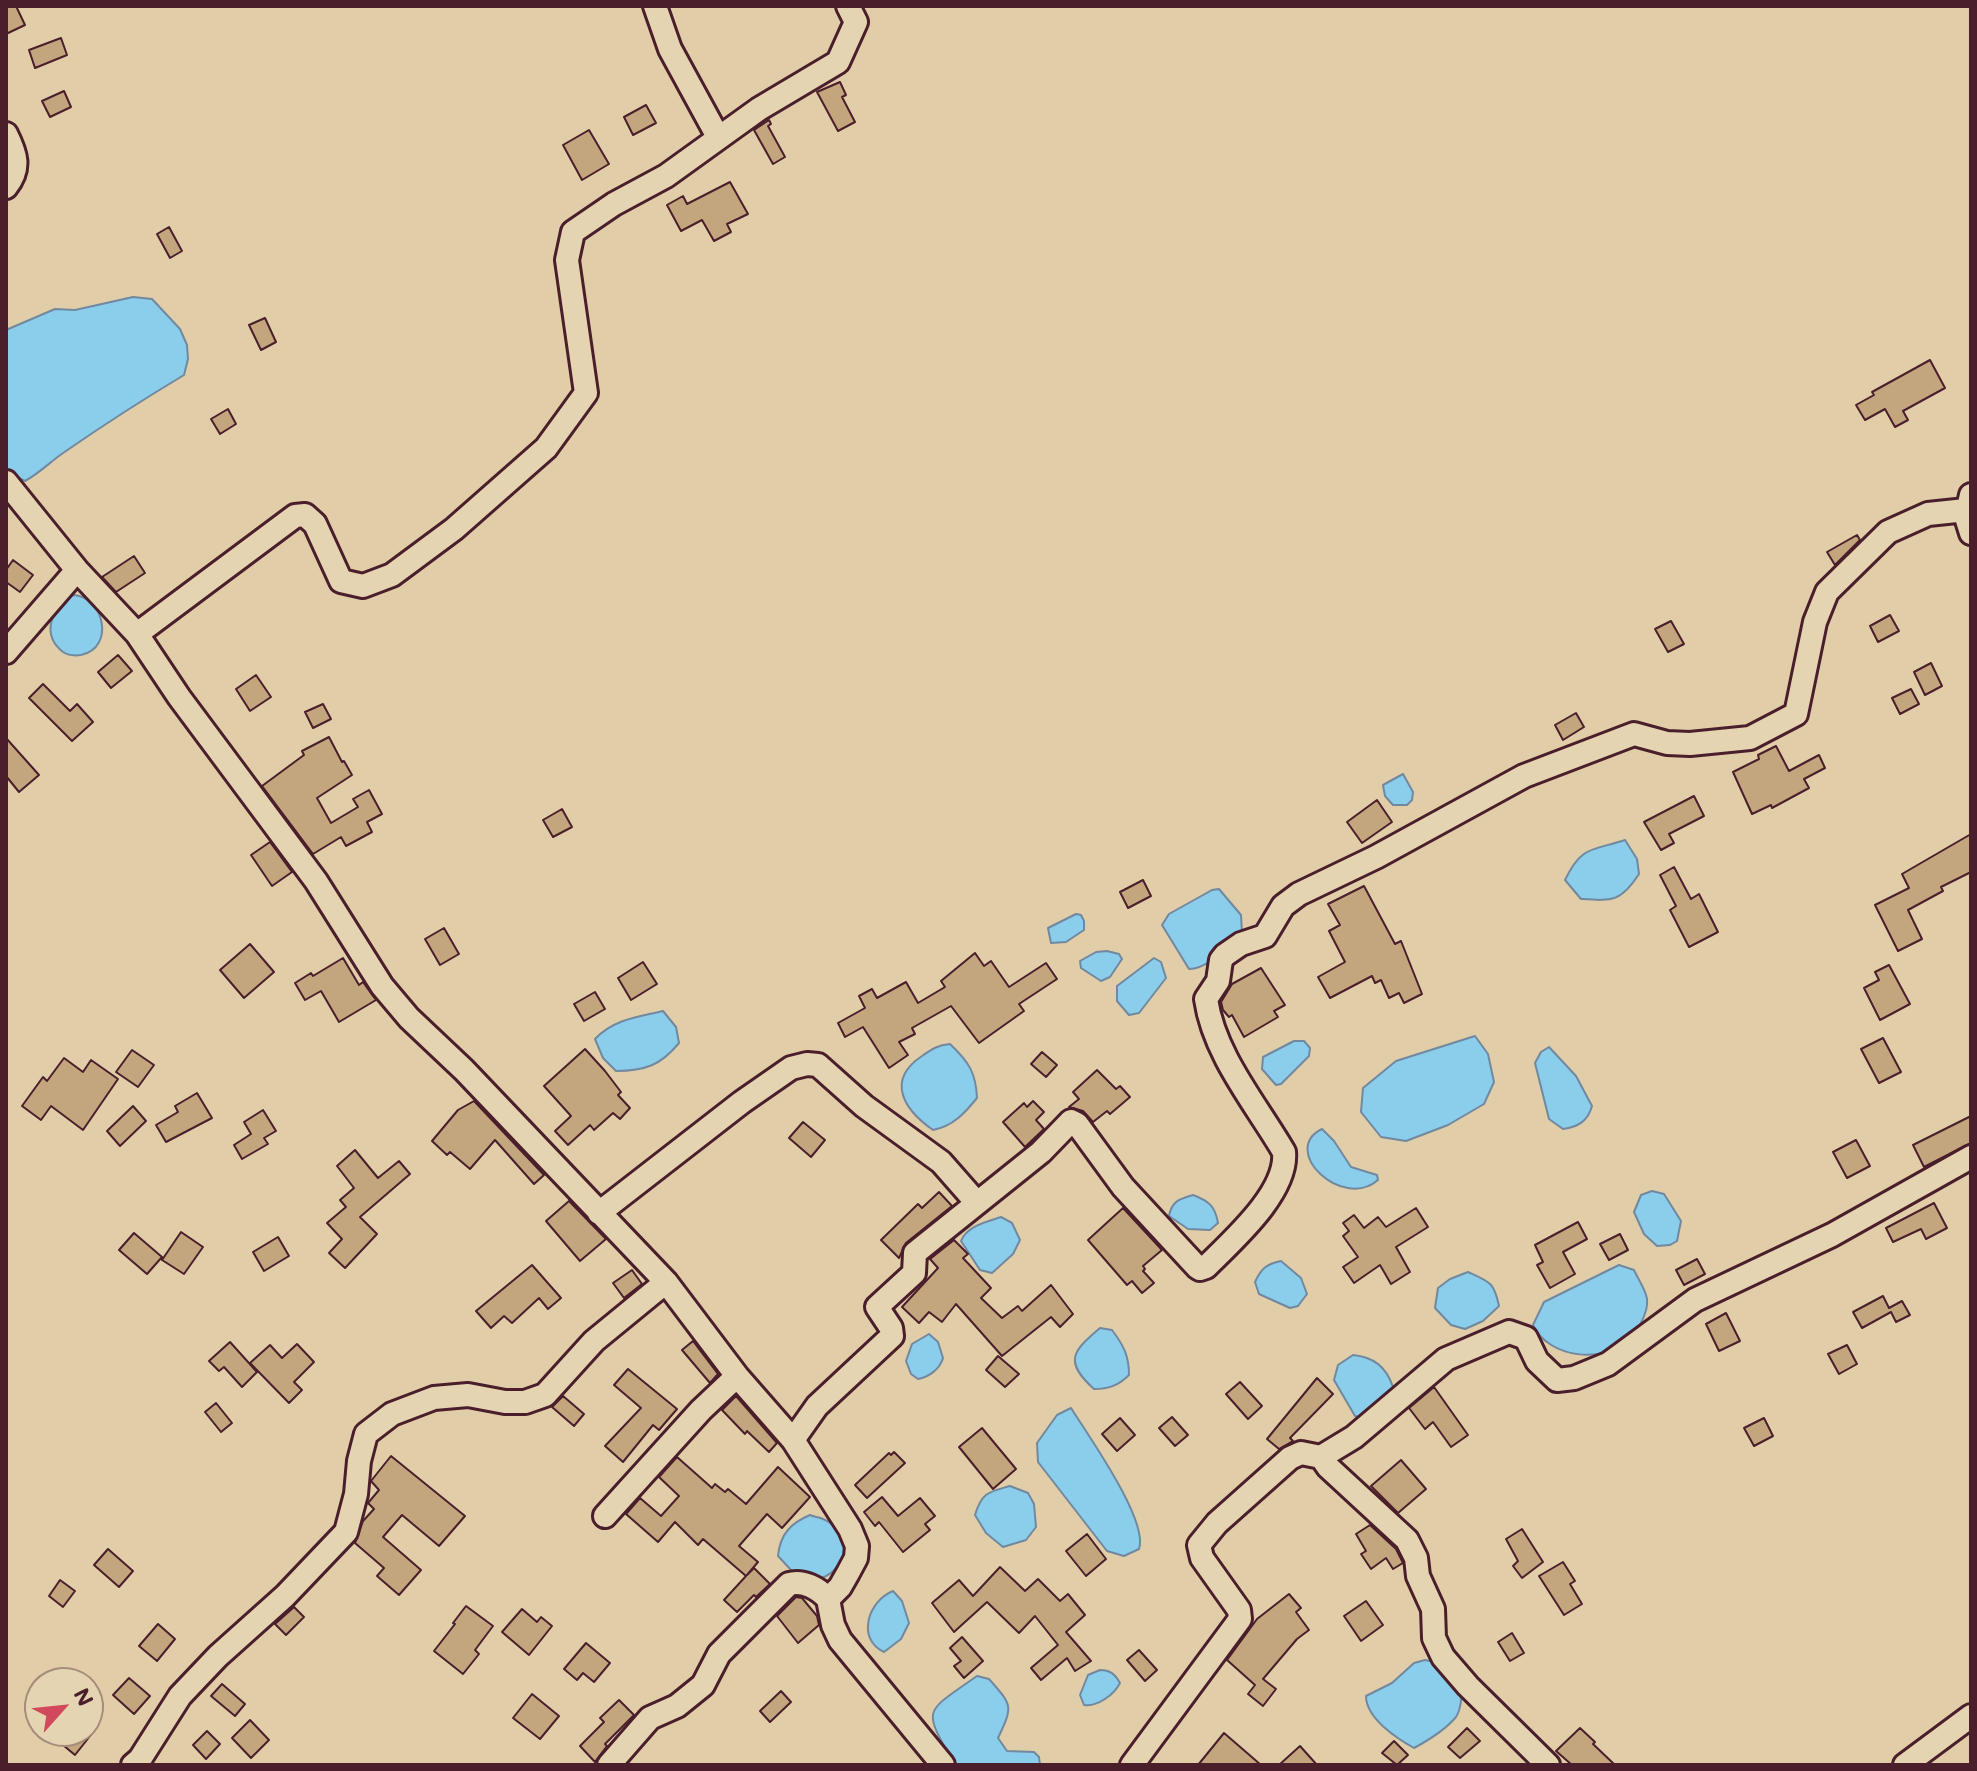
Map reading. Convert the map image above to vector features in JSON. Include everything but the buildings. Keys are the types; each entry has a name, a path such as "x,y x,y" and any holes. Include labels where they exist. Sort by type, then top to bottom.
{"street":[{"path":"655,6 670,49 718,137"},
{"path":"137,634 295,516 305,515 315,524 341,581 363,586 392,575 454,529 546,448 586,393 567,260 573,232 614,204 666,176 718,137 838,62 856,22 848,6"},
{"path":"6,134 16,154 17,167 6,187"},
{"path":"6,482 77,570 137,634 179,697 316,881 382,986 409,1018 545,1153 666,1282 737,1376 793,1440 850,1529 857,1546 856,1558 848,1573 828,1599"},
{"path":"793,1440 817,1406 892,1336 891,1328 877,1307 914,1273 915,1253 1015,1174 1054,1141 1070,1122 1075,1121 1123,1187 1197,1267 1206,1267 1246,1229 1286,1168 1284,1152 1223,1051 1209,1019 1206,999 1218,981 1221,960 1225,955 1241,944 1265,936 1283,906 1299,894 1376,857 1524,776 1634,734 1667,743 1690,744 1750,738 1796,714 1815,622 1827,592 1888,532 1928,514 1969,503 1971,533"},
{"path":"6,652 77,570"},
{"path":"599,1213 742,1102 791,1068 807,1064 818,1065 864,1106 941,1162 977,1203"},
{"path":"1132,1765 1240,1619 1239,1610 1202,1558 1199,1545 1206,1534 1290,1458 1301,1453 1321,1457 1354,1437 1446,1359 1509,1332 1526,1338 1537,1361 1557,1380 1574,1378 1608,1364 1695,1300 1832,1235 1971,1157"},
{"path":"133,1765 140,1759 180,1696 218,1656 285,1596 346,1532 366,1434 392,1414 434,1398 468,1395 505,1402 525,1402 545,1395 594,1341 666,1282"},
{"path":"605,1516 701,1410 737,1376"},
{"path":"1321,1457 1407,1540 1416,1558 1418,1576 1433,1609 1434,1638 1443,1657 1548,1765"},
{"path":"609,1765 650,1718 677,1706 703,1685 719,1654 789,1584 801,1583 811,1586 828,1599 833,1625 840,1640 943,1765"},
{"path":"1905,1765 1971,1716"}],"water":[{"path":"133,297 152,299 180,329 187,345 184,375 95,431 25,481 15,476 6,468 6,330 55,309 75,310"},
{"path":"71,595 91,603 102,622 99,643 81,655 63,652 52,638 54,614"},
{"path":"1403,774 1413,792 1412,800 1407,805 1393,805 1385,796 1383,785"},
{"path":"1625,840 1637,859 1639,874 1633,883 1615,898 1581,899 1565,880 1571,869 1589,851"},
{"path":"1219,889 1241,915 1242,933 1211,961 1189,969 1162,925 1169,914"},
{"path":"1076,914 1081,915 1084,921 1084,930 1066,942 1051,943 1048,928"},
{"path":"1096,952 1119,954 1122,959 1110,977 1101,981 1081,968 1080,961"},
{"path":"1154,958 1161,962 1166,978 1139,1013 1129,1015 1117,1001 1117,986"},
{"path":"663,1011 676,1027 679,1043 666,1057 644,1068 616,1071 603,1058 595,1039 602,1032 627,1020"},
{"path":"1475,1036 1488,1054 1494,1082 1484,1104 1448,1125 1406,1141 1381,1137 1361,1112 1363,1088 1396,1061"},
{"path":"1294,1041 1304,1041 1310,1048 1309,1056 1281,1084 1276,1085 1262,1069 1263,1057"},
{"path":"950,1044 970,1068 977,1098 958,1118 933,1130 907,1104 902,1084 911,1065 932,1049"},
{"path":"1549,1047 1576,1076 1592,1106 1578,1125 1563,1129 1549,1119 1535,1063 1541,1052"},
{"path":"1322,1129 1351,1167 1377,1175 1378,1180 1363,1188 1348,1188 1320,1174 1311,1163 1308,1150 1311,1138"},
{"path":"1652,1191 1664,1194 1681,1221 1677,1241 1670,1245 1657,1246 1644,1234 1634,1212 1641,1195"},
{"path":"1193,1195 1207,1202 1215,1212 1218,1223 1210,1230 1188,1229 1169,1216 1177,1201"},
{"path":"1001,1217 1012,1223 1020,1240 1013,1254 992,1273 980,1270 961,1241 972,1228"},
{"path":"1281,1261 1301,1278 1307,1294 1298,1306 1290,1308 1259,1294 1255,1282 1259,1274"},
{"path":"1619,1265 1634,1270 1647,1299 1643,1318 1631,1339 1620,1347 1592,1355 1563,1351 1540,1336 1533,1325 1544,1302"},
{"path":"1468,1272 1490,1284 1499,1306 1483,1321 1465,1329 1451,1325 1435,1308 1438,1288"},
{"path":"1100,1328 1112,1330 1120,1341 1127,1357 1129,1375 1113,1386 1094,1389 1078,1371 1075,1357 1083,1343"},
{"path":"929,1334 938,1342 943,1358 934,1372 918,1379 911,1374 906,1361 912,1344"},
{"path":"1353,1355 1378,1364 1387,1373 1393,1387 1359,1417 1355,1416 1334,1380 1338,1365"},
{"path":"1071,1408 1103,1457 1135,1519 1140,1536 1139,1549 1124,1556 1107,1551 1038,1462 1037,1443 1057,1415"},
{"path":"1010,1486 1028,1493 1034,1504 1036,1527 1026,1540 1003,1547 986,1533 975,1515 987,1494"},
{"path":"810,1515 833,1525 843,1541 844,1551 836,1569 815,1580 791,1570 778,1556 781,1541 788,1530"},
{"path":"893,1591 902,1601 909,1623 901,1639 884,1652 870,1638 869,1620 877,1603"},
{"path":"1425,1660 1439,1663 1462,1692 1461,1702 1458,1714 1452,1721 1414,1748 1376,1719 1366,1696 1392,1683 1414,1663"},
{"path":"1100,1670 1112,1673 1120,1683 1105,1699 1084,1705 1080,1695 1088,1675"},
{"path":"977,1676 989,1679 1006,1701 1008,1712 998,1738 1007,1751 1034,1752 1039,1757 1040,1765 955,1765 937,1732 933,1713 946,1698"}]}
